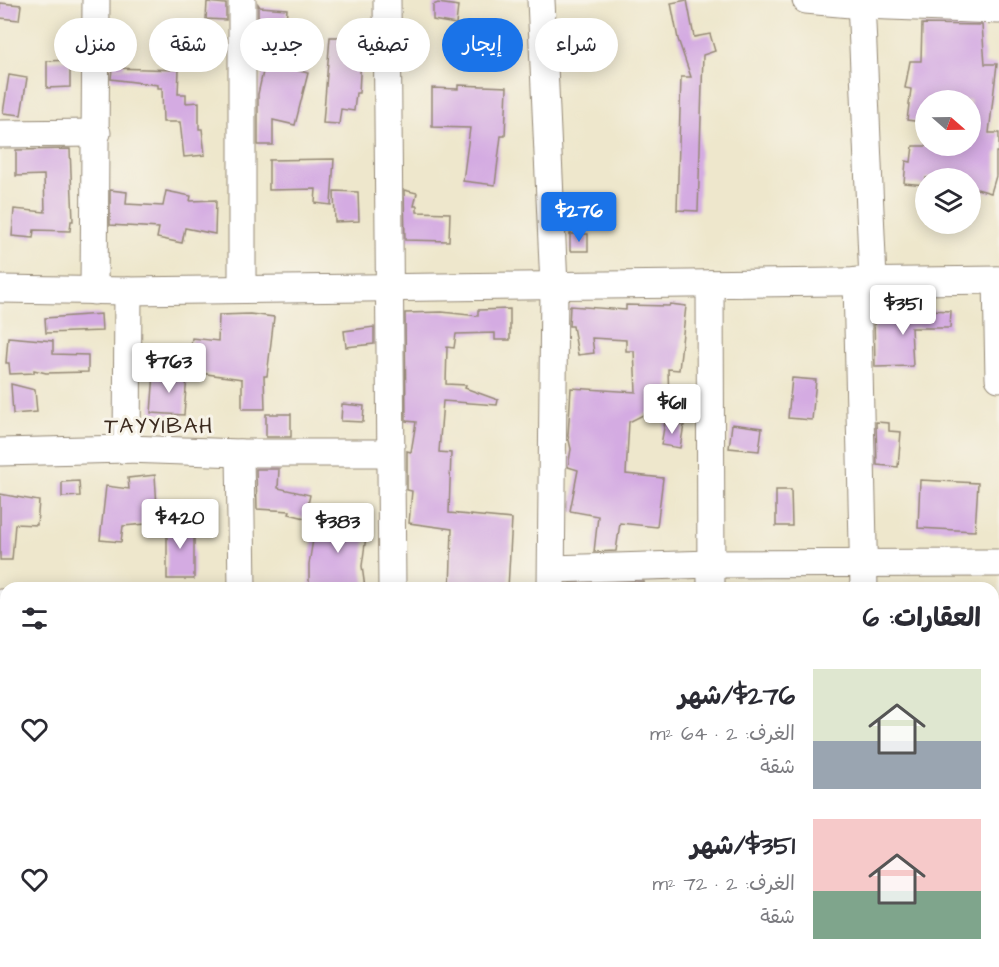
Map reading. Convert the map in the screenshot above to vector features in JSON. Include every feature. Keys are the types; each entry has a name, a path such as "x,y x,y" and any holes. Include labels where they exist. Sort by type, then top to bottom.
{"street":[{"path":"94,291 97,133 96,0"},
{"path":"242,0 242,289"},
{"path":"387,0 392,582"},
{"path":"541,0 554,286 551,579 864,575 999,563"},
{"path":"806,0 999,10"},
{"path":"861,2 865,281 864,575"},
{"path":"0,134 97,133"},
{"path":"0,289 128,291 998,280 999,378"},
{"path":"711,284 711,576"},
{"path":"127,449 128,291"},
{"path":"0,452 127,449 240,453 390,453"},
{"path":"240,453 242,582"}],"building":[{"path":"687,0 694,37 710,34 715,51 703,55 698,211 677,210 681,77 691,77 678,39 671,3"},
{"path":"207,2 226,4 226,18 206,18"},
{"path":"0,3 21,5 19,20 0,18"},
{"path":"438,3 458,6 457,18 442,18 442,22 433,20 433,5"},
{"path":"258,4 260,7 287,9 286,18 258,18"},
{"path":"922,24 982,25 985,64 997,64 989,133 999,133 999,152 996,152 996,176 991,193 981,190 981,168 915,168 915,184 904,183 906,161 911,162 913,146 915,146 915,156 981,156 981,90 915,90 915,121 907,120 911,89 905,88 910,61 921,61"},
{"path":"330,37 336,37 336,72 360,72 359,93 356,93 354,111 341,109 339,124 323,123"},
{"path":"47,61 54,61 54,72 70,72 70,87 47,88"},
{"path":"137,69 149,69 149,72 179,72 178,94 186,94 186,103 199,102 199,129 202,129 205,155 184,157 180,122 163,122 162,88 158,88 158,85 111,79 112,72 137,72"},
{"path":"263,72 308,73 295,125 273,120 273,145 258,145 258,94"},
{"path":"9,75 27,78 21,115 3,113"},
{"path":"458,85 507,87 505,136 501,136 495,185 463,181 470,128 432,127 432,88 458,89"},
{"path":"70,149 73,221 71,221 70,231 34,230 33,238 12,236 14,209 45,212 44,175 16,176 16,150"},
{"path":"334,159 331,205 315,203 316,189 269,190 269,160"},
{"path":"110,190 127,192 126,204 163,206 166,191 191,196 190,201 216,200 215,234 185,228 182,243 157,238 159,228 110,225"},
{"path":"404,190 417,193 414,206 417,206 417,212 450,213 449,241 405,240"},
{"path":"334,191 358,192 359,221 335,222"},
{"path":"570,234 588,234 588,251 570,251"},
{"path":"670,304 686,306 679,370 668,369 669,402 629,422 626,474 663,478 657,527 620,523 616,551 594,552 598,516 570,511 578,470 568,467 571,449 568,436 571,388 636,392 634,351 626,351 626,340 592,338 594,353 578,355 573,326 569,326 570,306 626,310 626,305 669,306"},
{"path":"510,309 510,340 495,340 495,333 456,334 454,348 447,347 446,384 466,385 465,388 498,400 497,405 443,401 439,452 451,453 449,513 512,519 508,582 450,582 452,529 409,523 412,491 407,490 407,451 411,452 416,422 406,421 405,313 442,312 478,316 478,310"},
{"path":"928,310 951,311 950,328 911,328 913,366 875,367 874,316 928,314"},
{"path":"101,314 102,331 46,333 45,318"},
{"path":"250,314 274,317 267,376 264,376 265,409 242,409 242,379 186,371 192,338 218,341 219,315"},
{"path":"374,327 374,344 346,347 344,331"},
{"path":"8,337 53,341 53,354 88,355 88,372 46,373 34,370 34,373 10,374 9,363 6,363"},
{"path":"143,358 154,358 153,377 143,376"},
{"path":"154,373 187,375 184,415 151,413"},
{"path":"792,378 816,380 812,420 788,418"},
{"path":"11,384 35,390 37,412 13,414"},
{"path":"342,404 364,406 363,422 341,421"},
{"path":"266,414 291,414 291,437 266,437"},
{"path":"665,422 684,425 680,448 661,445"},
{"path":"876,422 889,423 889,431 901,432 898,467 877,465"},
{"path":"732,424 762,428 759,451 729,448"},
{"path":"256,469 279,469 278,488 310,495 305,518 289,514 290,511 257,509"},
{"path":"155,475 158,523 123,526 121,542 100,540 106,486 129,489 128,478"},
{"path":"920,480 978,483 975,531 918,528"},
{"path":"79,481 80,496 62,497 62,482"},
{"path":"776,490 791,490 792,526 776,526"},
{"path":"0,494 39,501 37,525 15,524 12,560 0,560"},
{"path":"317,515 368,522 362,566 364,582 309,582 309,564"},
{"path":"167,522 194,522 194,579 167,579"}],"district":[{"name":"TAYYIBAH","path":"159,426"}]}
